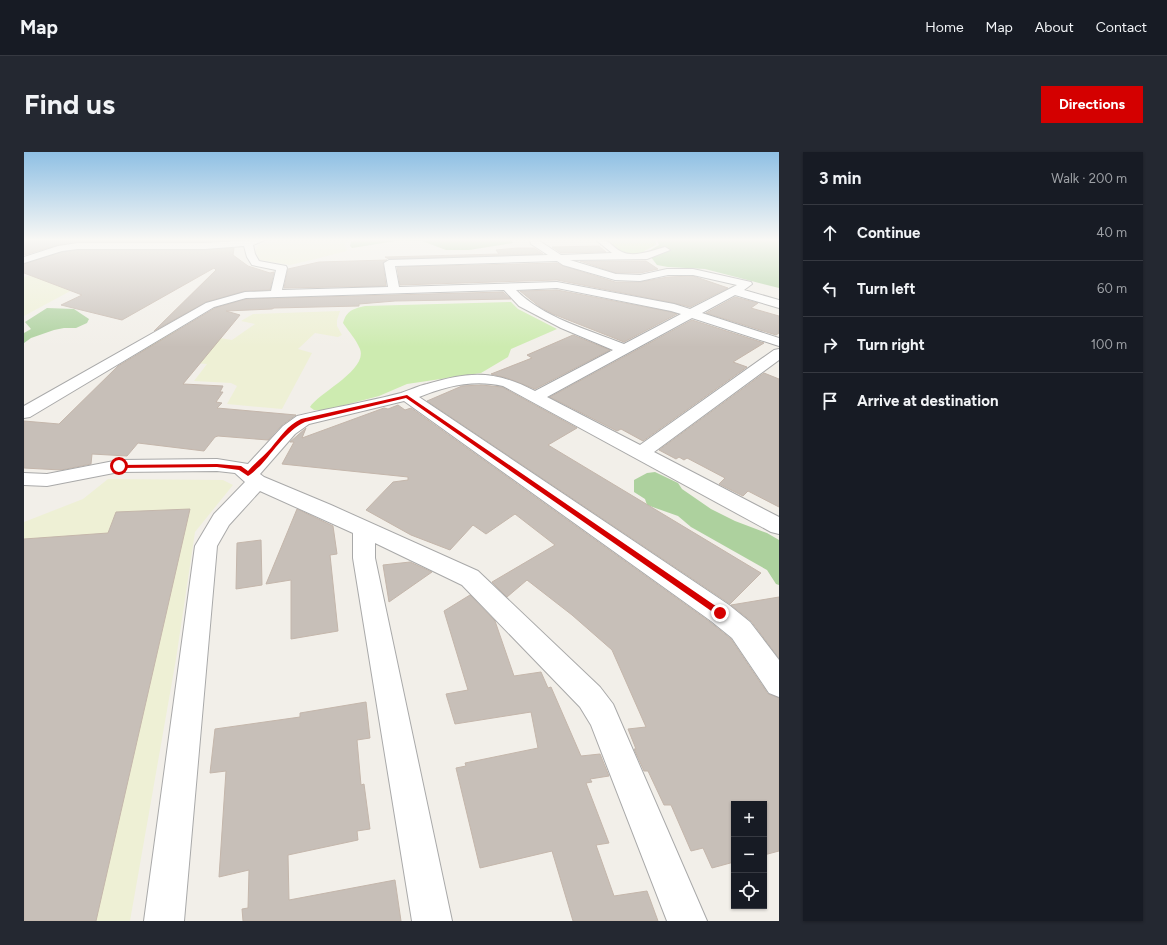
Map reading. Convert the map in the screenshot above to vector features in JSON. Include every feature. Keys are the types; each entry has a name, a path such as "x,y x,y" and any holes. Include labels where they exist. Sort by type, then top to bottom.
{"street":[{"path":"276,293 280,276"},
{"path":"391,276 394,290"},
{"path":"557,285 580,276"},
{"path":"617,276 627,278 655,276"},
{"path":"535,397 747,284 710,276"},
{"path":"24,413 210,305 235,297 276,293 557,285 655,303 693,313 779,342"},
{"path":"506,286 523,304 566,325 623,349"},
{"path":"734,291 779,304"},
{"path":"641,453 779,353"},
{"path":"164,921 206,546 209,536 216,525 292,426 303,420 407,396 431,387 481,379 501,381 535,397 779,526"},
{"path":"407,396 720,613 741,630 779,682"},
{"path":"24,479 47,480 119,466 223,466 241,468 252,478 470,578 590,697 602,715 687,921"},
{"path":"364,529 364,558 432,921"}],"green space":[{"path":"29,276 98,276 24,316 24,277"},
{"path":"732,276 779,276 779,288"},
{"path":"511,302 518,309 557,329 511,349 508,357 481,373 407,384 379,396 326,410 314,410 310,407 322,395 350,373 357,365 360,357 360,349 343,323 346,315 354,309 365,306"},
{"path":"47,308 74,309 89,319 87,323 76,328 54,330 31,338 24,343 24,333 31,329 25,322"},
{"path":"340,311 337,326 342,335 338,337 315,333 298,349 312,353 282,409 227,404 237,386 231,383 194,381 207,364 158,360 164,353 141,352 173,330 232,340 255,324 241,321 253,314"},
{"path":"655,472 678,483 682,489 711,509 735,521 767,533 779,540 779,585 776,584 767,570 691,527 678,516 647,505 645,499 634,492 634,480 647,473"},
{"path":"108,479 223,480 233,485 195,532 176,659 130,921 24,921 24,522 83,499"}],"building":[{"path":"32,276 200,276 122,320 61,305 82,295"},
{"path":"210,276 273,276 270,290 245,291 206,302 154,331"},
{"path":"287,276 385,276 386,286 284,288"},
{"path":"398,276 595,276 615,282 640,282 668,277 693,276 728,288 690,307 557,280 400,285"},
{"path":"557,290 677,314 624,342 553,314 540,307 520,291"},
{"path":"503,292 511,299 395,301 359,304 359,306 226,311 240,315 183,384 223,386 220,392 223,392 216,402 222,403 217,408 296,415 282,425 268,440 218,436 215,437 204,451 138,443 127,456 92,454 91,464 61,470 24,468 24,421 59,424 118,366 215,308 246,299"},
{"path":"735,297 758,303 751,308 779,316 779,333 776,335 706,313"},
{"path":"692,320 764,343 733,362 747,367 643,441 621,429 617,431 550,397"},
{"path":"573,335 610,350 535,389 507,378 491,374 532,358 527,355"},
{"path":"764,373 779,379 779,507 748,491 743,496 719,484 725,478 687,458 684,460 679,457 676,459 659,450"},
{"path":"481,385 502,387 577,428 548,445 761,573 730,604 427,401 462,386"},
{"path":"398,405 405,410 411,408 710,622 731,639 768,694 779,698 779,851 767,854 767,801 731,801 731,863 712,868 703,848 691,851 671,805 664,805 648,771 644,771 634,749 636,749 628,729 646,727 612,650 572,615 527,580 507,597 492,582 555,545 515,514 486,534 473,525 450,550 411,535 366,510 393,482 408,480 408,477 282,464 294,442 290,442 306,428 302,438 384,408 388,409"},
{"path":"190,509 96,921 24,921 24,539 108,533 116,512"},
{"path":"297,509 333,526 337,554 330,555 338,631 291,639 291,580 266,584"},
{"path":"261,540 262,585 236,589 237,543"},
{"path":"410,562 432,572 389,602 383,565"},
{"path":"470,595 495,621 514,676 541,672 548,688 551,687 581,756 600,754 609,776 590,779 592,782 586,783 609,843 596,845 614,896 647,891 658,921 573,921 552,851 480,868 456,768 466,766 465,763 538,748 531,712 455,724 446,694 468,690 444,611"},
{"path":"779,597 779,658 751,621 731,605"},
{"path":"366,702 370,738 357,740 361,785 364,784 370,829 357,831 358,840 288,855 289,900 395,880 401,921 243,921 242,909 248,908 249,870 219,877 226,771 210,773 215,729 300,717 300,713"}],"route":[{"path":"119,466 217,465 241,468 248,474 265,458 292,426 303,420 407,396 720,613"}]}
